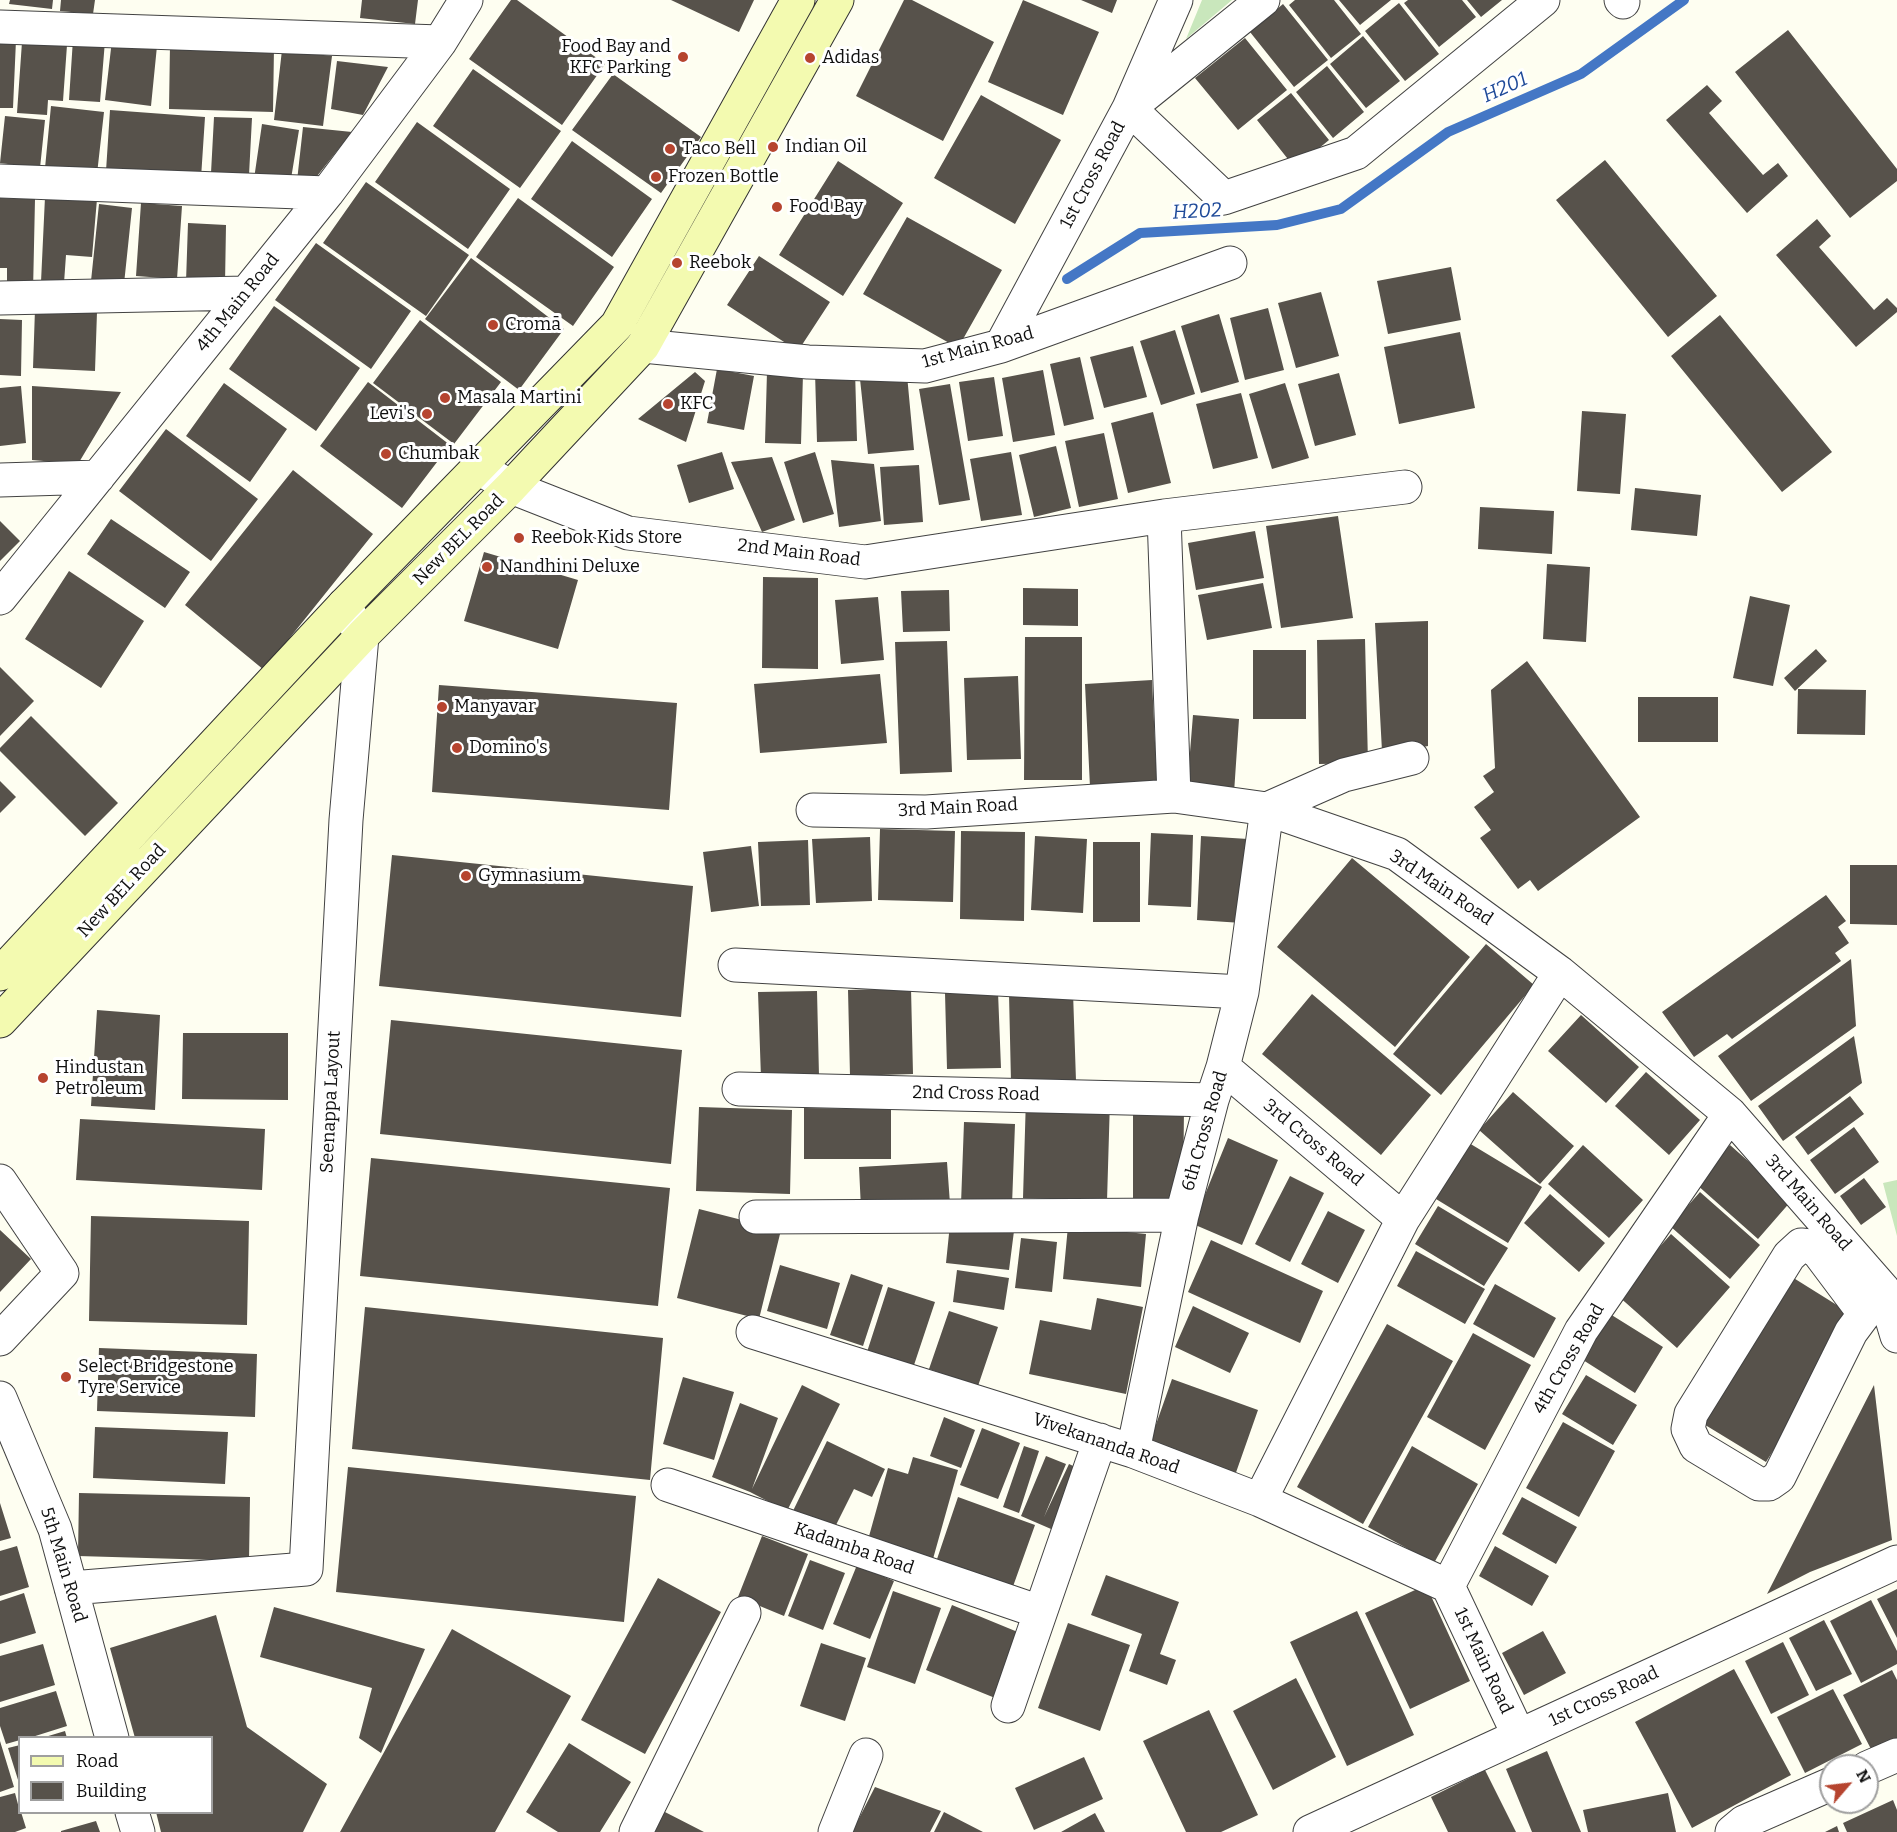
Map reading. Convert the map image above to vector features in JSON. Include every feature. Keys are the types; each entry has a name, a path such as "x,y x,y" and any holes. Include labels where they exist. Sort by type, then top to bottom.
{"main road":[{"name":"New BEL Road","path":"0,974 344,604 617,325 798,0"},
{"name":"New BEL Road","path":"0,1021 362,636 512,487 642,346 837,0"}],"street":[{"name":"4th Main Road","path":"0,598 327,193 440,42 466,0"},
{"name":"1st Cross Road","path":"1001,346 1129,108 1176,0"},
{"path":"1263,0 1129,108 1224,198 1356,153 1543,0"},
{"path":"0,27 440,42"},
{"path":"0,181 327,193"},
{"name":"1st Main Road","path":"642,346 808,362 925,366 1001,346 1230,263"},
{"path":"0,298 246,293"},
{"name":"2nd Main Road","path":"477,468 512,487 628,532 865,562 1164,516 1405,487"},
{"path":"0,480 98,477"},
{"path":"1164,516 1174,796"},
{"path":"344,604 362,636"},
{"name":"Seenappa Layout","path":"71,1588 306,1569 346,820 362,636"},
{"path":"1267,809 1344,775 1412,758"},
{"name":"3rd Main Road","path":"813,810 926,812 1174,796 1267,809 1397,854 1560,973 1730,1114 1827,1245 1874,1301 1897,1336"},
{"name":"6th Cross Road","path":"1132,1451 1182,1215 1242,992 1267,809"},
{"path":"735,965 1242,992"},
{"path":"1260,1500 1403,1219 1560,973"},
{"name":"3rd Cross Road","path":"1223,1067 1403,1219"},
{"name":"2nd Cross Road","path":"739,1089 1212,1100"},
{"name":"4th Cross Road","path":"1448,1586 1581,1331 1730,1114"},
{"path":"0,1181 62,1273 0,1339"},
{"path":"756,1217 1182,1215"},
{"path":"1827,1245 1801,1245 1789,1256 1691,1414 1688,1429 1696,1446 1759,1485 1769,1484 1779,1477 1851,1332 1874,1301"},
{"name":"Vivekananda Road","path":"753,1332 1132,1451 1260,1500 1448,1586"},
{"name":"5th Main Road","path":"0,1398 55,1528 112,1736"},
{"path":"1008,1706 1100,1440"},
{"name":"Kadamba Road","path":"668,1485 1040,1612"},
{"name":"1st Cross Road","path":"1310,1832 1897,1562"},
{"name":"1st Main Road","path":"1448,1586 1519,1736"},
{"path":"636,1832 744,1613"},
{"path":"835,1832 866,1755"},
{"path":"1879,1763 1897,1755"},
{"path":"1738,1827 1819,1790"},
{"path":"133,1814 138,1832"}],"green space":[{"path":"1202,0 1232,0 1186,39"},
{"path":"1897,1180 1897,1236 1883,1183"}],"building":[{"path":"10,0 53,0 52,9 9,4"},
{"path":"61,0 95,0 93,14 60,11"},
{"path":"362,0 418,0 415,24 360,18"},
{"path":"511,0 517,0 605,64 562,125 469,59"},
{"path":"671,0 754,0 739,32"},
{"path":"904,0 912,0 994,42 943,141 856,96"},
{"path":"1023,0 1099,32 1063,115 988,82"},
{"path":"1081,0 1117,0 1112,13"},
{"path":"1295,0 1334,0 1361,34 1331,58 1289,5"},
{"path":"1339,0 1391,0 1360,25"},
{"path":"1408,0 1462,0 1476,17 1439,47 1404,3"},
{"path":"1467,0 1502,0 1481,17"},
{"path":"1399,3 1439,54 1405,81 1365,31"},
{"path":"1283,4 1328,60 1294,87 1250,32"},
{"path":"1788,30 1897,169 1897,181 1850,218 1735,72"},
{"path":"1363,36 1400,81 1366,108 1330,64"},
{"path":"1245,38 1287,90 1238,130 1195,78"},
{"path":"0,39 16,40 13,108 0,108"},
{"path":"73,39 105,41 100,102 69,100"},
{"path":"112,40 157,46 151,106 105,100"},
{"path":"22,42 67,45 63,101 48,100 47,115 17,113"},
{"path":"170,45 274,47 273,112 169,109"},
{"path":"282,50 332,56 323,126 274,120"},
{"path":"337,61 388,67 363,115 331,109"},
{"path":"1327,66 1364,112 1333,138 1296,92"},
{"path":"473,69 561,131 520,188 433,126"},
{"path":"613,74 701,137 661,193 572,130"},
{"path":"1707,85 1722,101 1709,113 1763,175 1778,163 1788,176 1747,213 1666,120"},
{"path":"1291,93 1329,140 1295,168 1257,120"},
{"path":"981,95 1061,140 1015,224 934,178"},
{"path":"51,106 104,112 97,174 45,168"},
{"path":"110,110 205,117 201,178 106,171"},
{"path":"5,116 45,120 40,168 0,163"},
{"path":"214,117 252,118 249,175 211,173"},
{"path":"417,122 510,189 468,249 375,182"},
{"path":"262,124 299,130 290,185 254,179"},
{"path":"303,127 352,132 310,185 297,181"},
{"path":"572,141 652,199 612,257 531,199"},
{"path":"1605,160 1717,296 1668,337 1556,200"},
{"path":"838,161 903,203 843,296 779,255"},
{"path":"366,182 469,255 426,316 323,243"},
{"path":"45,197 97,199 92,257 66,255 64,283 41,282"},
{"path":"0,198 35,199 33,292 7,291 7,268 0,268"},
{"path":"518,198 614,267 573,326 476,257"},
{"path":"141,203 182,206 177,279 136,276"},
{"path":"99,204 132,208 124,284 91,281"},
{"path":"907,217 1002,270 958,348 863,294"},
{"path":"1817,219 1831,236 1819,247 1874,310 1887,298 1897,308 1897,312 1856,347 1776,255"},
{"path":"188,223 226,225 225,284 186,282"},
{"path":"316,243 411,311 371,369 275,300"},
{"path":"759,256 830,302 798,351 727,305"},
{"path":"471,258 564,329 519,390 425,319"},
{"path":"1451,267 1461,320 1388,334 1377,281"},
{"path":"1321,292 1339,356 1296,368 1278,303"},
{"path":"274,306 360,368 316,431 229,369"},
{"path":"1268,308 1284,370 1245,380 1230,318"},
{"path":"35,309 97,312 95,371 33,368"},
{"path":"1219,314 1239,382 1201,393 1181,326"},
{"path":"1720,315 1832,452 1782,492 1671,356"},
{"path":"0,319 22,320 21,376 0,375"},
{"path":"420,320 501,382 454,444 373,383"},
{"path":"1175,330 1195,394 1161,405 1140,341"},
{"path":"1460,332 1475,408 1399,424 1384,347"},
{"path":"1133,346 1147,397 1104,408 1090,357"},
{"path":"1080,357 1094,419 1064,426 1050,364"},
{"path":"717,369 754,376 744,430 707,423"},
{"path":"855,370 857,441 817,442 815,372"},
{"path":"1043,370 1055,435 1013,442 1002,378"},
{"path":"695,372 705,381 686,442 638,419"},
{"path":"767,372 803,374 801,444 765,443"},
{"path":"1339,373 1356,435 1315,446 1298,384"},
{"path":"907,375 914,450 868,454 860,379"},
{"path":"994,377 1003,436 968,441 959,382"},
{"path":"368,382 450,445 402,508 320,446"},
{"path":"224,383 287,429 250,482 186,436"},
{"path":"1285,383 1309,458 1272,469 1249,394"},
{"path":"950,384 970,500 939,505 919,389"},
{"path":"21,386 26,443 0,446 0,388"},
{"path":"32,386 121,392 78,464 32,460"},
{"path":"1241,393 1258,458 1213,469 1196,404"},
{"path":"1582,411 1626,414 1620,494 1577,491"},
{"path":"1153,412 1171,483 1128,493 1111,423"},
{"path":"166,429 258,499 211,561 119,491"},
{"path":"1104,433 1118,499 1079,507 1065,441"},
{"path":"1056,446 1071,508 1034,517 1019,455"},
{"path":"722,452 734,489 689,503 677,465"},
{"path":"815,452 834,514 803,523 784,462"},
{"path":"1011,452 1022,515 981,521 970,459"},
{"path":"772,457 795,520 762,532 731,462"},
{"path":"831,460 874,464 881,521 839,527"},
{"path":"919,465 923,522 884,525 880,467"},
{"path":"293,470 373,534 264,670 185,605"},
{"path":"1635,488 1701,495 1697,536 1631,530"},
{"path":"1480,507 1554,511 1552,554 1478,549"},
{"path":"1338,516 1353,618 1281,628 1266,526"},
{"path":"111,519 190,572 165,608 87,554"},
{"path":"0,521 20,541 0,561"},
{"path":"1255,531 1264,578 1196,590 1188,543"},
{"path":"484,552 578,580 558,649 464,621"},
{"path":"1547,564 1590,567 1586,642 1543,639"},
{"path":"69,571 144,621 101,688 25,639"},
{"path":"763,577 818,578 818,669 762,668"},
{"path":"1263,583 1272,628 1207,640 1198,595"},
{"path":"1023,588 1078,589 1078,626 1023,625"},
{"path":"949,590 950,631 903,632 901,591"},
{"path":"1750,596 1790,605 1773,686 1733,678"},
{"path":"878,597 884,660 841,664 835,600"},
{"path":"1428,621 1428,746 1410,750 1382,751 1375,623"},
{"path":"1025,637 1082,637 1082,780 1024,780"},
{"path":"1365,639 1368,763 1319,764 1317,640"},
{"path":"947,641 952,772 900,774 895,642"},
{"path":"1816,649 1827,661 1795,691 1784,678"},
{"path":"1253,650 1306,650 1306,719 1253,719"},
{"path":"1527,661 1640,817 1538,891 1530,880 1518,889 1480,838 1491,830 1474,807 1494,792 1483,776 1495,768 1491,690"},
{"path":"0,667 34,701 0,736"},
{"path":"880,674 887,743 760,753 754,684"},
{"path":"1018,676 1021,759 967,760 964,678"},
{"path":"1152,680 1157,784 1090,787 1085,684"},
{"path":"439,685 677,703 669,810 432,792"},
{"path":"1798,689 1866,690 1865,735 1797,734"},
{"path":"1638,697 1718,697 1718,742 1638,742"},
{"path":"1193,715 1239,719 1234,793 1187,789"},
{"path":"31,716 118,803 85,836 0,751 0,748"},
{"path":"0,781 16,797 0,813"},
{"path":"880,829 955,831 953,902 878,900"},
{"path":"961,831 1025,832 1024,921 960,919"},
{"path":"1151,833 1193,835 1191,907 1148,905"},
{"path":"1035,836 1087,839 1083,913 1031,910"},
{"path":"1201,836 1248,839 1242,923 1197,920"},
{"path":"870,837 872,901 816,903 812,839"},
{"path":"808,840 810,905 761,906 758,842"},
{"path":"1093,842 1140,842 1140,922 1093,922"},
{"path":"751,846 759,906 711,912 703,852"},
{"path":"392,855 693,886 681,1017 379,986"},
{"path":"1352,858 1470,957 1395,1047 1277,947"},
{"path":"1850,865 1897,865 1897,925 1850,924"},
{"path":"1826,895 1846,921 1838,927 1849,943 1835,953 1841,961 1732,1039 1727,1034 1694,1057 1662,1012"},
{"path":"1486,944 1534,985 1441,1095 1393,1054"},
{"path":"1851,959 1856,1026 1751,1101 1718,1056"},
{"path":"911,988 913,1074 850,1076 848,990"},
{"path":"817,991 819,1076 761,1078 758,992"},
{"path":"998,992 1001,1068 947,1069 945,993"},
{"path":"1073,992 1076,1081 1011,1082 1009,994"},
{"path":"1312,994 1431,1095 1381,1155 1262,1054"},
{"path":"97,1010 160,1015 155,1110 91,1106"},
{"path":"1581,1015 1639,1067 1606,1103 1548,1051"},
{"path":"391,1020 682,1050 671,1164 380,1134"},
{"path":"183,1033 288,1033 288,1100 182,1099"},
{"path":"1854,1036 1862,1083 1783,1141 1758,1106"},
{"path":"1646,1072 1700,1120 1669,1155 1615,1106"},
{"path":"1513,1092 1574,1146 1540,1184 1479,1130"},
{"path":"1850,1096 1864,1114 1808,1155 1795,1137"},
{"path":"1026,1097 1110,1100 1107,1201 1023,1198"},
{"path":"699,1107 792,1110 790,1194 696,1191"},
{"path":"804,1108 891,1109 891,1159 804,1159"},
{"path":"1133,1108 1184,1108 1183,1199 1133,1198"},
{"path":"80,1119 265,1129 262,1190 76,1180"},
{"path":"964,1122 1015,1124 1012,1205 961,1204"},
{"path":"1854,1127 1879,1162 1835,1194 1810,1160"},
{"path":"1228,1138 1278,1160 1242,1245 1193,1224"},
{"path":"1469,1143 1542,1187 1508,1243 1436,1199"},
{"path":"1583,1145 1643,1200 1609,1238 1548,1184"},
{"path":"1730,1145 1792,1200 1758,1239 1696,1184"},
{"path":"371,1158 670,1188 658,1306 360,1276"},
{"path":"947,1162 950,1204 861,1209 859,1167"},
{"path":"1290,1176 1324,1193 1290,1262 1255,1244"},
{"path":"1864,1178 1886,1207 1861,1225 1840,1196"},
{"path":"1700,1192 1760,1245 1730,1279 1670,1226"},
{"path":"1550,1194 1605,1243 1579,1272 1524,1223"},
{"path":"1438,1206 1508,1248 1484,1286 1415,1244"},
{"path":"699,1209 781,1230 759,1319 677,1298"},
{"path":"1328,1211 1365,1230 1338,1283 1301,1264"},
{"path":"91,1216 249,1221 247,1325 89,1321"},
{"path":"950,1224 1014,1231 1009,1270 946,1263"},
{"path":"1068,1226 1146,1234 1141,1287 1063,1279"},
{"path":"0,1230 31,1259 0,1292"},
{"path":"1671,1234 1730,1287 1677,1348 1617,1295"},
{"path":"1021,1238 1057,1242 1052,1292 1015,1288"},
{"path":"1211,1240 1323,1291 1300,1343 1188,1292"},
{"path":"1416,1251 1485,1289 1465,1324 1397,1286"},
{"path":"780,1265 840,1283 827,1329 767,1311"},
{"path":"957,1270 1009,1278 1004,1310 953,1302"},
{"path":"851,1274 883,1285 863,1346 830,1335"},
{"path":"1792,1277 1856,1317 1766,1462 1702,1423"},
{"path":"1495,1284 1556,1318 1534,1358 1473,1324"},
{"path":"888,1287 935,1302 913,1368 867,1352"},
{"path":"1097,1298 1143,1307 1126,1394 1029,1374 1040,1320 1091,1330"},
{"path":"1193,1306 1249,1333 1230,1373 1175,1347"},
{"path":"365,1307 663,1338 650,1480 352,1449"},
{"path":"949,1311 998,1327 978,1386 929,1369"},
{"path":"1610,1314 1663,1347 1635,1393 1583,1360"},
{"path":"1387,1324 1453,1361 1363,1524 1297,1487"},
{"path":"1473,1333 1531,1365 1485,1450 1427,1417"},
{"path":"99,1348 257,1354 255,1417 97,1411"},
{"path":"1586,1375 1637,1405 1613,1445 1562,1414"},
{"path":"683,1377 734,1392 714,1460 663,1444"},
{"path":"1172,1379 1258,1410 1233,1481 1147,1450"},
{"path":"802,1385 840,1404 787,1511 750,1492 712,1477 740,1403 778,1418 752,1489"},
{"path":"1874,1385 1892,1540 1810,1572 1767,1594"},
{"path":"944,1417 975,1430 961,1468 930,1456"},
{"path":"1563,1422 1615,1451 1579,1517 1526,1488"},
{"path":"95,1427 228,1432 225,1484 93,1478"},
{"path":"982,1428 1020,1443 998,1499 960,1485"},
{"path":"827,1441 885,1469 872,1497 854,1489 832,1533 792,1513"},
{"path":"1024,1446 1039,1451 1019,1513 1003,1507"},
{"path":"1412,1446 1478,1484 1434,1563 1368,1527"},
{"path":"1046,1456 1066,1464 1044,1517 1069,1464 1086,1472 1058,1532 1021,1516"},
{"path":"913,1457 958,1470 931,1566 866,1547 888,1468 908,1474"},
{"path":"348,1467 636,1496 624,1622 336,1592"},
{"path":"79,1493 250,1497 249,1561 78,1556"},
{"path":"958,1497 1035,1525 1011,1592 935,1565"},
{"path":"1522,1497 1577,1527 1556,1564 1502,1534"},
{"path":"0,1503 11,1538 0,1541"},
{"path":"762,1536 808,1554 784,1616 738,1597"},
{"path":"17,1546 29,1587 0,1596 0,1551"},
{"path":"1495,1546 1549,1576 1532,1606 1479,1576"},
{"path":"810,1560 845,1573 823,1630 788,1616"},
{"path":"857,1565 894,1581 870,1639 833,1624"},
{"path":"1106,1575 1179,1602 1160,1654 1176,1660 1167,1685 1129,1671 1142,1634 1091,1615"},
{"path":"658,1578 721,1612 645,1754 581,1720"},
{"path":"1426,1585 1470,1681 1410,1709 1365,1613"},
{"path":"1897,1589 1897,1638 1877,1599"},
{"path":"893,1591 941,1608 915,1684 867,1667"},
{"path":"24,1593 36,1633 0,1644 0,1601"},
{"path":"1871,1600 1897,1651 1897,1664 1861,1683 1830,1621"},
{"path":"952,1605 1025,1635 1000,1700 926,1670"},
{"path":"274,1607 425,1649 381,1753 359,1738 372,1688 260,1657"},
{"path":"1357,1611 1414,1735 1347,1766 1290,1642"},
{"path":"216,1615 247,1727 327,1784 303,1832 161,1832 156,1814 213,1814 213,1736 134,1736 110,1648"},
{"path":"1824,1620 1852,1674 1816,1691 1789,1638"},
{"path":"1068,1623 1130,1645 1100,1731 1038,1708"},
{"path":"452,1629 571,1696 495,1832 340,1832"},
{"path":"1543,1631 1566,1673 1524,1695 1502,1653"},
{"path":"1783,1642 1809,1695 1771,1714 1745,1661"},
{"path":"821,1643 866,1658 845,1721 800,1706"},
{"path":"43,1644 55,1685 0,1702 0,1656"},
{"path":"1734,1669 1791,1775 1692,1828 1635,1722"},
{"path":"1892,1670 1897,1680 1897,1739 1872,1751 1843,1695"},
{"path":"1296,1678 1336,1757 1273,1790 1233,1711"},
{"path":"1833,1689 1862,1744 1842,1754 1819,1754 1819,1766 1805,1773 1777,1717"},
{"path":"56,1691 67,1726 35,1736 18,1736 18,1741 6,1744 0,1726 0,1708"},
{"path":"1209,1710 1258,1815 1221,1832 1186,1832 1143,1741"},
{"path":"65,1731 66,1736 48,1736"},
{"path":"0,1741 14,1787 0,1792"},
{"path":"569,1743 631,1782 600,1832 558,1832 526,1812"},
{"path":"18,1746 18,1780 8,1748"},
{"path":"1547,1751 1581,1832 1532,1832 1506,1769"},
{"path":"1084,1757 1103,1799 1034,1830 1015,1788"},
{"path":"1485,1770 1516,1832 1448,1832 1431,1797"},
{"path":"875,1787 941,1811 930,1832 852,1832"},
{"path":"15,1793 18,1814 22,1814 26,1828 15,1832 0,1832 0,1797"},
{"path":"1668,1793 1676,1832 1588,1832 1583,1810"},
{"path":"1893,1800 1897,1810 1897,1832 1847,1832 1843,1823 1863,1814 1879,1814 1879,1806"},
{"path":"663,1811 704,1832 653,1832"},
{"path":"944,1812 983,1832 934,1832"},
{"path":"1095,1813 1105,1832 1061,1832"},
{"path":"96,1821 100,1832 61,1832 61,1831"},
{"path":"1837,1826 1839,1832 1825,1832"}],"waterway":[{"name":"H201","path":"1067,279 1140,233 1277,225 1341,209 1448,132 1581,74 1684,0"}],"place":[{"name":"Food Bay and KFC Parking","path":"683,57"},
{"name":"Adidas","path":"810,58"},
{"name":"Indian Oil","path":"773,147"},
{"name":"Taco Bell","path":"670,149"},
{"name":"Frozen Bottle","path":"656,177"},
{"name":"Food Bay","path":"777,207"},
{"name":"Reebok","path":"677,263"},
{"name":"Cromā","path":"493,325"},
{"name":"Masala Martini","path":"445,398"},
{"name":"KFC","path":"668,404"},
{"name":"Levi's","path":"427,414"},
{"name":"Chumbak","path":"386,454"},
{"name":"Reebok Kids Store","path":"519,538"},
{"name":"Nandhini Deluxe","path":"487,567"},
{"name":"Manyavar","path":"442,707"},
{"name":"Domino's","path":"457,748"},
{"name":"Gymnasium","path":"466,876"},
{"name":"Hindustan Petroleum","path":"43,1078"},
{"name":"Select Bridgestone Tyre Service","path":"66,1377"}],"water label":[{"name":"H202","path":"1197,212"}]}
